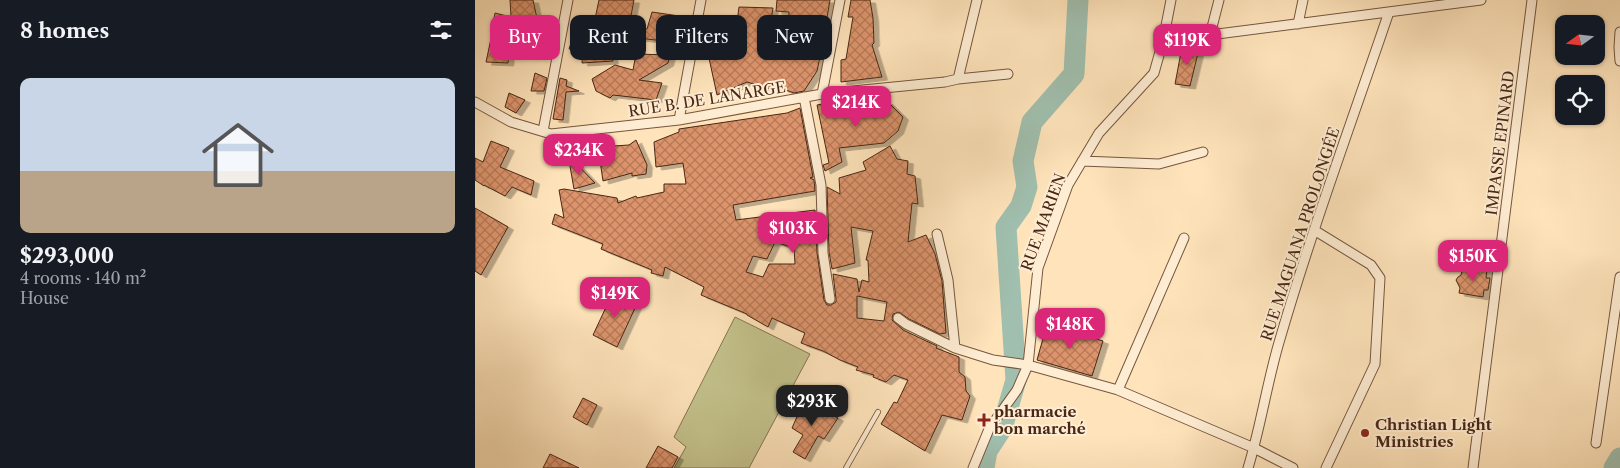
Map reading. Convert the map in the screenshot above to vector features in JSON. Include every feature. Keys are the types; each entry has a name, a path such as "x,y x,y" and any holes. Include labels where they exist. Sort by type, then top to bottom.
{"street":[{"path":"543,131 568,0"},
{"path":"679,120 701,0"},
{"path":"822,94 840,0"},
{"path":"958,79 977,0"},
{"name":"RUE MARIEN","path":"973,468 989,429 1017,390 1028,365 1038,268 1068,185 1099,133 1154,73 1163,41 1171,0"},
{"path":"1210,35 1219,0"},
{"path":"1298,24 1303,0"},
{"path":"1163,41 1389,12 1445,2 1481,0"},
{"name":"IMPASSE EPINARD","path":"1473,468 1532,0"},
{"name":"RUE MAGUANA PROLONGÉE","path":"1248,468 1279,341 1314,230 1389,12"},
{"path":"1620,32 1620,61"},
{"name":"RUE B. DE LANARGE","path":"475,102 511,122 551,134 679,120 822,94 1008,74"},
{"path":"804,97 821,185 823,253 830,299"},
{"path":"1082,161 1159,164 1203,152"},
{"path":"1314,230 1371,265 1380,278 1375,364 1326,468"},
{"path":"937,234 948,280 955,348"},
{"path":"1118,390 1184,238"},
{"path":"1596,443 1620,277"},
{"path":"898,318 906,324 955,348 993,360 1028,365 1118,390 1254,448 1293,468"}],"lane":[{"path":"846,468 878,412"}],"shaded area":[{"path":"735,317 810,354 749,468 674,468 686,447 674,437"}],"building":[{"path":"510,0 533,0 536,15 511,15"},
{"path":"599,0 634,0 631,15 596,15"},
{"path":"777,0 830,0 828,15 789,15 789,12 776,11"},
{"path":"851,0 870,0 873,18 874,43 872,45 882,77 841,82 841,60 846,59 853,17 848,17"},
{"path":"739,7 773,8 772,15 757,15 757,60 819,60 817,71 804,91 794,93 778,87 774,90 747,82 717,95 709,60 747,60 747,15 738,15"},
{"path":"652,12 672,15 656,15 656,40 646,39 646,29"},
{"path":"490,43 490,60 508,60 508,63 486,62"},
{"path":"1182,47 1199,49 1190,86 1175,84"},
{"path":"646,54 656,55 656,60 669,60 668,63 639,80 662,83 656,100 613,95 610,98 596,91 592,79 615,65 633,70 635,60 646,60"},
{"path":"582,60 613,61 582,63"},
{"path":"535,73 547,78 544,91 531,91"},
{"path":"560,78 567,80 566,86 579,91 566,92 563,120 553,119"},
{"path":"509,93 525,100 516,113 505,107"},
{"path":"873,97 888,102 903,117 898,131 884,143 839,148 842,162 825,171 823,165 829,163 817,105 833,102 835,109 877,110"},
{"path":"800,108 813,177 810,178 814,180 815,191 733,205 736,220 815,210 817,253 824,300 827,305 836,302 833,274 857,279 859,292 862,280 869,282 868,260 866,260 873,231 851,227 855,263 832,269 829,252 827,187 840,194 839,178 866,170 863,162 890,146 897,159 908,161 907,174 915,176 918,204 912,203 908,242 926,235 935,254 942,281 946,333 940,334 899,312 893,314 892,320 903,330 937,346 936,348 959,357 959,372 965,377 966,391 970,396 962,420 942,415 925,451 881,424 894,402 897,403 908,380 894,375 886,382 873,377 874,375 856,370 858,367 801,343 805,333 772,318 768,327 747,314 701,295 704,287 665,267 663,276 651,273 652,270 601,249 603,244 552,224 555,214 564,218 559,190 564,189 617,198 618,203 636,196 637,198 664,192 664,184 686,184 683,163 656,167 654,142 679,132 679,129 787,113","holes":["775,242 794,248 795,264 769,264 763,277 746,272 753,256 767,259","857,296 887,302 884,321 857,318"]},
{"path":"636,140 647,165 646,174 632,176 632,173 603,181 598,147 629,145"},
{"path":"491,141 509,148 500,167 534,181 531,195 512,187 505,196 475,180 475,158 483,162"},
{"path":"568,155 595,183 574,189"},
{"path":"475,208 508,227 481,275 475,271"},
{"path":"1463,266 1487,270 1486,278 1490,278 1488,290 1484,290 1483,297 1459,293 1460,288 1456,280 1461,275"},
{"path":"615,288 629,296 626,301 636,306 617,347 593,335"},
{"path":"1047,324 1103,341 1092,376 1037,360"},
{"path":"583,398 597,405 587,425 573,417"},
{"path":"804,401 838,418 824,439 818,436 805,459 793,452 803,435 792,428"},
{"path":"658,446 678,457 672,468 646,468"},
{"path":"550,454 579,468 543,468"}],"waterway":[{"path":"984,468 987,451 1002,428 1016,380 1006,227 1021,206 1027,187 1023,161 1032,122 1074,74 1078,0"},
{"path":"1614,468 1620,458"}],"place":[{"name":"pharmacie bon marché","path":"984,420"},
{"name":"Christian Light Ministries","path":"1365,433"}]}
